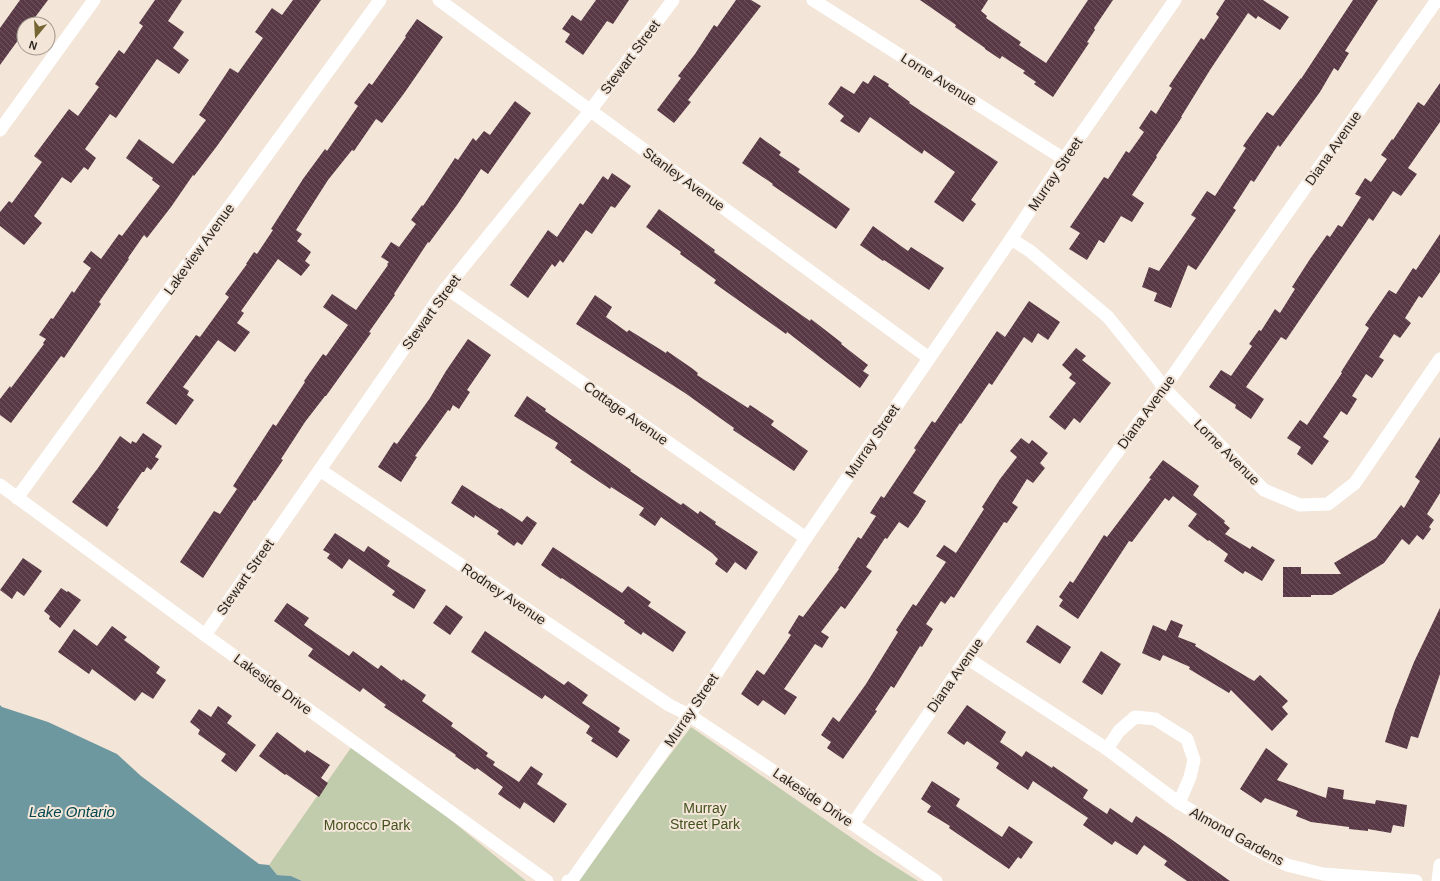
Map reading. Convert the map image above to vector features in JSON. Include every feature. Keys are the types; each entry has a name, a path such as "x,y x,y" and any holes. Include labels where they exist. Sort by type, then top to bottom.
{"street":[{"path":"0,130 94,0"},
{"name":"Lakeview Avenue","path":"17,498 380,0"},
{"name":"Stanley Avenue","path":"439,0 929,358"},
{"name":"Stewart Street","path":"205,635 446,288 590,111 673,0"},
{"name":"Lorne Avenue","path":"813,0 1064,159"},
{"name":"Murray Street","path":"568,881 572,880 689,715 806,538 1011,239 1064,159 1175,0"},
{"name":"Diana Avenue","path":"853,824 967,658 1164,388 1437,0"},
{"name":"Lorne Avenue","path":"1011,239 1030,251 1108,317 1164,388 1264,490 1300,505 1328,504 1355,483 1440,359"},
{"name":"Cottage Avenue","path":"446,288 806,538"},
{"name":"Rodney Avenue","path":"320,470 669,705 689,715"},
{"name":"Lakeside Drive","path":"0,485 546,881"},
{"name":"Almond Gardens","path":"967,658 1107,749 1178,803 1257,850 1287,865 1323,874 1416,881"},
{"name":"Lakeside Drive","path":"689,715 936,881"},
{"name":"Almond Gardens","path":"1107,749 1119,730 1136,717 1155,719 1187,739 1194,760 1190,777 1178,803"},
{"path":"1438,881 1440,865"}],"green space":[{"name":"Murray Street Park","path":"691,727 875,854 918,881 575,881"},
{"name":"Morocco Park","path":"355,742 526,881 302,881 291,876 277,875 269,865"}],"water":[{"name":"Lake Ontario","path":"0,705 2,707 48,722 117,754 141,776 259,864 269,865 277,875 291,876 302,881 0,881"}],"building":[{"path":"20,0 48,0 36,16 16,16 16,43 0,65 0,28"},
{"path":"155,0 182,0 168,21 184,32 173,48 189,60 179,74 157,59 116,118 110,114 85,149 96,158 88,170 84,167 71,183 62,177 34,216 42,223 24,245 0,226 0,212 9,201 12,203 42,162 34,156 69,109 78,116 99,87 95,84 119,50 124,54 143,26 139,23"},
{"path":"293,0 321,0 217,146 194,176 193,175 147,238 144,235 99,302 101,304 64,358 61,356 11,423 0,415 0,399 10,386 11,388 44,344 43,343 46,339 39,335 51,318 53,319 72,291 74,293 91,268 83,262 91,251 101,259 119,234 122,236 160,186 152,180 153,178 126,158 139,139 173,164 206,120 199,115 230,68 238,73 263,38 255,32 272,8 282,15"},
{"path":"596,0 629,0 613,24 607,21 583,55 565,42 570,34 562,29 572,15 581,21"},
{"path":"736,0 751,0 761,6 688,100 691,102 674,123 657,110 681,78 678,76 695,54 714,25 717,27"},
{"path":"920,0 988,0 981,11 987,16 986,18 1021,42 1019,45 1046,63 1088,0 1113,0 1094,28 1095,30 1087,42 1089,43 1053,97 1034,84 1036,82 1023,73 1025,71 1002,56 1000,59 985,49 955,27 956,25"},
{"path":"1225,0 1263,0 1289,17 1280,30 1258,16 1256,19 1248,13 1210,70 1132,195 1144,203 1132,222 1121,216 1104,243 1099,240 1087,260 1069,249 1080,233 1070,227 1104,177 1108,179 1126,151 1129,153 1144,132 1139,128 1151,110 1156,114 1172,88 1169,86 1201,38 1204,40 1219,17 1216,14"},
{"path":"1353,0 1378,0 1345,51 1349,53 1338,71 1334,68 1320,92 1280,147 1278,145 1254,182 1251,180 1233,208 1236,210 1196,270 1188,265 1171,308 1154,301 1157,293 1142,287 1149,267 1159,271 1196,218 1191,215 1207,191 1215,196 1246,148 1243,146 1267,112 1273,116 1301,79"},
{"path":"417,19 443,37 382,123 376,119 354,151 352,150 328,180 296,230 302,234 297,241 311,252 305,261 310,265 301,276 278,259 241,311 244,313 237,323 250,332 235,352 218,340 183,387 189,391 187,395 194,400 176,425 146,403 196,335 200,337 229,297 225,294 254,252 257,254 303,179 325,149 327,151 358,106 354,103 369,83 372,85"},
{"path":"874,75 889,84 888,86 910,102 909,103 998,162 971,200 976,204 963,222 934,202 955,172 924,150 922,154 870,117 859,133 840,121 844,116 828,104 841,86 854,94 863,81 868,84"},
{"path":"1440,83 1440,122 1408,168 1417,174 1401,196 1393,191 1373,221 1369,218 1286,340 1281,337 1246,387 1264,399 1251,419 1235,408 1236,405 1209,387 1221,370 1231,376 1252,346 1249,344 1259,330 1261,331 1275,309 1280,313 1295,289 1292,287 1310,259 1327,235 1330,237 1338,225 1342,227 1361,197 1355,194 1365,178 1371,182 1387,159 1381,155 1392,139 1393,140 1418,102 1424,106"},
{"path":"515,101 531,113 488,174 481,169 457,205 429,243 428,242 394,294 395,295 369,332 371,333 326,396 305,422 281,459 283,460 255,501 254,500 203,578 180,562 214,511 220,514 237,489 233,486 273,424 276,426 323,354 326,356 348,325 323,307 332,294 356,310 388,265 387,264 389,262 381,257 391,242 399,247 416,224 411,220 422,205 423,206 455,158 458,160 473,138 476,141 484,131 490,135"},
{"path":"760,137 781,152 779,155 800,169 798,172 850,209 836,229 742,163"},
{"path":"612,173 631,186 615,208 611,206 592,234 586,230 563,263 560,260 555,267 552,264 528,298 510,285 548,230 557,237 580,203 583,205 603,176 608,180"},
{"path":"659,209 769,292 810,321 811,319 868,365 863,371 869,375 860,388 787,332 786,334 714,283 716,280 646,227"},
{"path":"873,226 908,251 911,247 944,268 929,290 860,245"},
{"path":"1440,234 1440,272 1422,298 1419,296 1405,318 1411,323 1400,338 1394,334 1379,357 1384,360 1372,378 1366,374 1352,396 1357,399 1347,415 1341,411 1323,437 1329,441 1312,465 1297,454 1301,447 1287,438 1300,420 1307,425 1342,373 1341,372 1369,328 1365,325 1389,290 1396,294 1413,268 1416,270"},
{"path":"595,295 612,307 606,317 627,332 629,330 666,353 667,351 698,373 697,375 748,408 750,405 774,421 771,425 808,451 794,471 733,430 734,428 685,393 576,324"},
{"path":"1029,301 1060,322 1048,340 1038,333 1032,343 1024,337 992,385 989,383 961,424 960,423 913,493 926,501 918,514 908,528 899,522 887,539 885,538 866,567 872,571 845,609 841,606 821,632 829,637 822,648 815,644 784,689 797,697 785,715 763,700 758,706 741,694 757,670 764,675 791,635 788,633 799,615 803,617 839,569 838,568 858,537 861,539 876,516 870,513 881,496 884,498 916,450 914,448 932,421 935,423 997,331 1005,337"},
{"path":"468,339 491,355 467,390 470,392 459,409 453,405 450,411 448,410 415,456 417,457 401,482 378,467 394,442 397,444 430,398"},
{"path":"1076,348 1086,356 1082,360 1111,383 1080,423 1074,418 1065,430 1049,417 1076,383 1069,378 1072,374 1062,365"},
{"path":"527,396 546,409 545,411 631,470 630,471 681,505 683,503 698,514 700,511 716,522 715,524 758,552 746,570 735,562 727,573 715,564 718,559 712,553 661,517 655,526 639,515 644,508 611,487 610,489 570,462 572,460 555,448 558,443 514,416"},
{"path":"143,433 162,446 155,457 159,459 151,470 147,467 144,472 142,472 117,508 119,509 107,527 72,502 120,436 131,444 132,441 136,443"},
{"path":"1440,437 1440,493 1427,514 1434,520 1429,527 1431,529 1423,540 1417,535 1409,545 1402,539 1384,563 1332,595 1283,597 1283,567 1301,567 1301,574 1341,574 1334,563 1376,538 1401,505 1404,508 1420,481 1415,477"},
{"path":"1021,438 1029,444 1032,440 1048,453 1040,463 1045,468 1033,483 1027,479 1012,503 1018,507 1007,523 1004,522 954,598 951,596 945,604 941,601 926,624 933,629 922,647 920,646 894,688 891,686 875,710 877,711 843,759 827,748 831,742 821,735 833,717 839,722 866,684 898,632 896,630 913,604 916,606 946,562 936,556 944,545 956,553 984,509 982,507 1000,479 1017,457 1010,451"},
{"path":"1163,460 1199,486 1193,495 1225,521 1224,523 1230,528 1225,534 1250,549 1252,546 1275,560 1262,581 1245,571 1243,574 1224,561 1228,554 1188,526 1197,514 1173,496 1169,501 1165,498 1132,542 1129,541 1078,619 1059,606 1063,600 1059,597 1070,581 1073,583 1104,535 1107,537 1151,479 1149,478"},
{"path":"462,485 522,522 527,516 537,523 522,545 517,542 514,546 497,534 499,531 475,515 474,518 451,503"},
{"path":"335,533 364,552 368,546 390,561 387,566 426,590 414,609 392,595 395,591 349,559 342,569 327,558 330,554 323,550"},
{"path":"553,547 622,593 628,586 651,602 648,606 686,632 673,652 643,632 641,635 624,623 625,621 541,565"},
{"path":"23,558 42,571 24,596 17,591 12,599 0,590"},
{"path":"61,588 81,600 60,628 49,619 50,616 44,611"},
{"path":"287,603 309,618 304,625 349,656 353,651 378,669 381,665 402,681 403,679 426,695 422,701 453,723 451,726 488,753 486,756 495,762 493,765 519,782 531,766 543,774 537,784 567,804 554,823 524,802 520,809 498,794 503,787 477,768 475,770 455,756 456,755 384,707 386,705 363,688 360,692 308,656 313,649 274,621"},
{"path":"446,605 463,617 450,635 433,623"},
{"path":"1440,608 1440,674 1418,738 1411,736 1407,749 1385,742 1395,710 1414,662"},
{"path":"1171,620 1183,625 1178,637 1196,644 1195,646 1254,681 1260,675 1288,701 1282,707 1288,714 1272,731 1231,690 1229,693 1189,669 1190,667 1163,655 1160,661 1142,653 1153,625 1166,631"},
{"path":"1037,625 1071,647 1060,664 1026,642"},
{"path":"112,626 127,637 124,640 160,667 156,673 166,680 153,699 142,692 135,701 92,669 89,674 58,652 74,629 97,646"},
{"path":"485,631 564,685 568,681 588,695 582,703 620,728 618,732 630,740 617,758 591,741 593,738 586,733 590,726 545,695 542,699 471,652"},
{"path":"1101,651 1121,664 1102,695 1082,682"},
{"path":"967,705 1006,732 1000,742 1022,757 1026,751 1052,768 1053,766 1088,790 1083,798 1107,814 1110,808 1132,823 1136,816 1230,881 1187,881 1164,865 1167,861 1144,845 1137,855 1115,841 1112,845 1083,825 1088,818 1033,781 1028,790 996,768 999,763 967,741 964,745 947,733"},
{"path":"218,706 232,716 227,723 256,745 236,772 221,761 226,754 198,734 200,730 190,722 199,709 211,717"},
{"path":"277,732 305,753 307,750 330,765 321,778 328,783 319,797 259,756"},
{"path":"1266,748 1288,764 1277,780 1326,798 1328,787 1344,790 1343,799 1375,804 1376,800 1407,805 1404,827 1393,825 1391,833 1368,829 1368,831 1349,829 1349,827 1311,822 1296,816 1298,811 1265,798 1261,803 1240,789"},
{"path":"932,781 960,799 956,806 1002,837 1009,826 1033,842 1021,859 1018,857 1009,869 949,828 950,826 927,812 931,806 921,799"}]}
